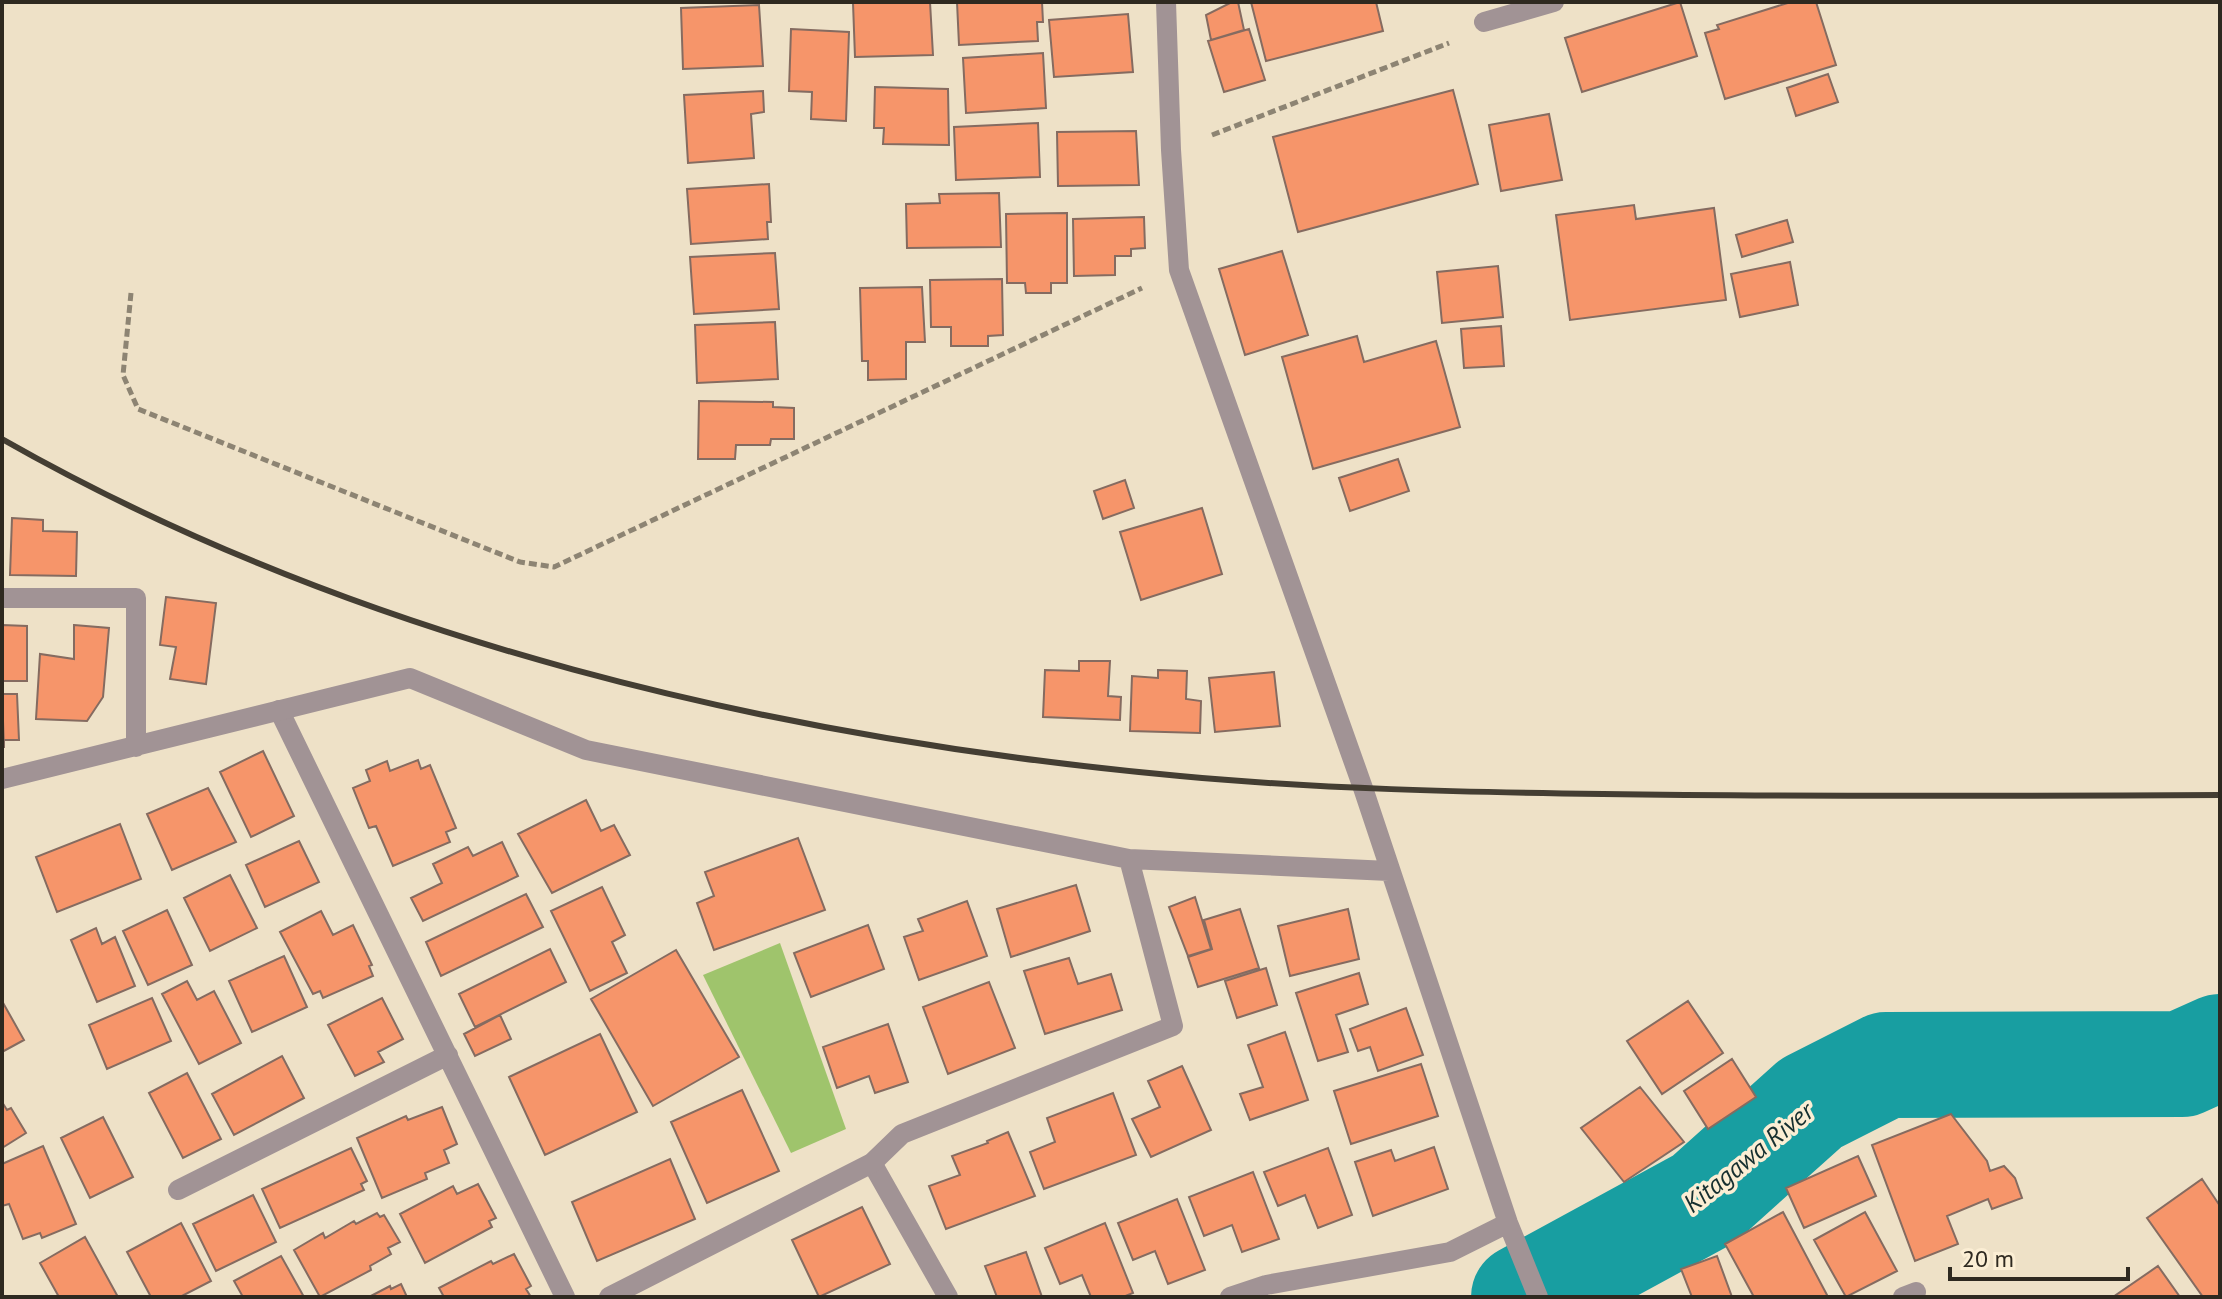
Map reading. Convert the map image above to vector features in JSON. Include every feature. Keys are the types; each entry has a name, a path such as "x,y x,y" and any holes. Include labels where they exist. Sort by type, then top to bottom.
{"street":[{"path":"1166,2 1179,270 1363,788 1508,1223 1538,1297"},
{"path":"1484,22 1554,2"},
{"path":"2,598 136,598 136,747"},
{"path":"2,779 410,678 586,750 1129,859 1389,871"},
{"path":"279,710 565,1297"},
{"path":"609,1297 872,1163 902,1134 1173,1026 1129,859"},
{"path":"178,1190 448,1055"},
{"path":"872,1163 948,1297"},
{"path":"1230,1297 1266,1285 1450,1252 1508,1223"}],"path":[{"path":"1171,150 1444,45 1484,22"},
{"path":"131,293 123,375 138,409 520,562 554,567 1179,270"}],"green space":[{"path":"780,943 846,1129 791,1153 703,975"}],"building":[{"path":"930,2 933,55 855,57 853,3"},
{"path":"957,2 1042,2 1043,22 1037,22 1038,41 959,45"},
{"path":"1238,2 1244,30 1211,40 1206,15"},
{"path":"1251,2 1376,2 1383,31 1266,61"},
{"path":"1680,2 1697,56 1582,92 1565,38"},
{"path":"1791,2 1816,2 1836,65 1725,99 1705,33 1719,29 1717,25"},
{"path":"759,5 763,66 683,69 681,8"},
{"path":"1128,14 1133,72 1054,77 1049,20"},
{"path":"791,29 849,32 846,121 811,119 812,92 789,91"},
{"path":"1249,29 1265,80 1224,92 1208,41"},
{"path":"1043,53 1046,108 966,113 963,58"},
{"path":"1828,74 1838,102 1796,116 1787,88"},
{"path":"875,87 948,89 949,145 883,144 884,128 874,128"},
{"path":"1453,90 1478,184 1298,232 1273,137"},
{"path":"763,91 764,112 751,114 754,158 688,163 684,95"},
{"path":"1549,114 1562,180 1501,191 1489,125"},
{"path":"1038,123 1040,177 956,180 954,127"},
{"path":"1136,131 1139,185 1058,186 1057,132"},
{"path":"769,184 771,222 767,222 768,239 691,244 687,189"},
{"path":"999,193 1001,247 907,248 906,204 940,203 939,194"},
{"path":"1634,205 1636,219 1714,208 1726,300 1570,320 1556,215"},
{"path":"1067,213 1067,283 1051,283 1051,293 1026,293 1025,283 1007,283 1006,214"},
{"path":"1144,217 1145,248 1131,249 1131,256 1115,256 1115,275 1074,276 1073,219"},
{"path":"1787,220 1793,242 1742,257 1736,235"},
{"path":"1282,251 1308,335 1245,355 1219,269"},
{"path":"775,253 779,309 694,314 690,257"},
{"path":"1790,262 1798,305 1740,317 1731,274"},
{"path":"1498,266 1503,317 1442,323 1437,272"},
{"path":"1002,279 1003,335 988,336 988,346 951,346 951,327 931,327 930,280"},
{"path":"922,287 925,342 906,342 906,379 868,380 868,361 862,361 860,288"},
{"path":"775,322 778,379 697,383 695,325"},
{"path":"1501,326 1504,366 1464,368 1461,329"},
{"path":"1357,336 1364,362 1436,341 1460,427 1313,469 1282,357"},
{"path":"699,401 773,402 773,407 794,408 794,439 771,439 770,445 736,445 735,459 698,459"},
{"path":"1398,459 1409,491 1350,511 1339,478"},
{"path":"1125,480 1134,508 1103,519 1094,491"},
{"path":"1202,508 1222,574 1141,600 1120,532"},
{"path":"12,518 43,520 43,531 77,532 76,576 10,575"},
{"path":"166,597 216,603 206,684 170,679 176,647 160,645"},
{"path":"2,625 27,626 27,681 2,681"},
{"path":"74,625 109,628 103,697 87,721 36,719 40,654 74,659"},
{"path":"1079,661 1110,661 1108,696 1121,697 1120,720 1043,717 1045,670 1079,671"},
{"path":"1158,670 1187,671 1186,699 1201,701 1200,733 1130,731 1132,676 1158,678"},
{"path":"1274,672 1280,726 1215,732 1209,678"},
{"path":"2,694 17,694 19,740 4,740 4,748"},
{"path":"263,751 294,816 251,837 220,772"},
{"path":"418,760 421,769 430,765 456,828 446,832 450,842 393,866 376,826 369,828 353,788 370,781 366,770 387,761 390,771"},
{"path":"208,788 236,842 172,870 147,814"},
{"path":"586,800 601,831 614,825 630,855 552,893 518,834"},
{"path":"120,824 141,879 57,912 36,857"},
{"path":"798,838 825,910 714,950 697,903 714,896 705,872"},
{"path":"299,841 319,882 265,907 246,865"},
{"path":"502,842 518,876 423,921 411,898 442,883 433,864 468,847 473,856"},
{"path":"230,875 257,928 210,951 184,898"},
{"path":"1076,885 1090,931 1011,957 997,909"},
{"path":"602,887 625,935 612,942 627,973 590,991 551,911"},
{"path":"526,894 543,927 441,976 426,942"},
{"path":"1195,897 1211,949 1188,956 1169,907"},
{"path":"967,901 987,956 919,980 904,937 923,931 918,919"},
{"path":"1240,909 1259,968 1198,987 1188,957 1212,949 1204,920"},
{"path":"1348,909 1359,959 1290,976 1278,926"},
{"path":"167,910 192,965 148,985 123,931"},
{"path":"321,911 333,935 353,925 372,965 369,966 373,976 323,998 320,991 313,994 280,932"},
{"path":"868,925 884,969 811,997 794,953"},
{"path":"96,928 102,944 115,937 135,986 97,1002 71,940"},
{"path":"550,949 566,982 475,1027 459,994"},
{"path":"676,950 739,1057 653,1106 591,999"},
{"path":"284,956 307,1007 252,1032 229,981"},
{"path":"1069,958 1078,984 1111,974 1122,1010 1045,1034 1024,971"},
{"path":"1266,968 1277,1005 1237,1018 1225,981"},
{"path":"1359,973 1368,1004 1336,1015 1348,1052 1318,1061 1296,993"},
{"path":"187,981 197,1000 214,991 241,1043 199,1064 162,994"},
{"path":"989,982 1015,1048 948,1074 923,1007"},
{"path":"152,998 171,1041 107,1069 89,1025"},
{"path":"382,998 403,1039 378,1052 384,1062 355,1076 328,1025"},
{"path":"2,1001 24,1040 2,1052"},
{"path":"1688,1001 1723,1053 1662,1094 1627,1041"},
{"path":"1406,1008 1423,1055 1378,1071 1370,1047 1358,1051 1350,1029"},
{"path":"500,1015 511,1039 475,1056 464,1034"},
{"path":"888,1024 908,1082 875,1093 869,1076 837,1088 823,1047"},
{"path":"1285,1032 1308,1100 1250,1120 1240,1094 1263,1087 1248,1045"},
{"path":"600,1034 637,1112 545,1155 509,1077"},
{"path":"282,1056 304,1098 234,1135 212,1094"},
{"path":"1732,1059 1756,1097 1708,1129 1684,1091"},
{"path":"1421,1064 1438,1116 1351,1144 1334,1091"},
{"path":"1182,1066 1211,1130 1151,1157 1132,1119 1160,1107 1148,1081"},
{"path":"187,1073 221,1139 183,1158 149,1093"},
{"path":"1640,1087 1684,1142 1624,1182 1581,1128"},
{"path":"742,1090 779,1171 707,1203 671,1122"},
{"path":"1113,1093 1136,1155 1044,1189 1030,1152 1055,1142 1047,1118"},
{"path":"2,1102 7,1110 11,1108 26,1133 2,1148"},
{"path":"442,1107 457,1144 444,1150 449,1163 425,1173 427,1179 382,1198 357,1138 406,1116 408,1120"},
{"path":"1951,1114 1987,1161 1990,1171 2004,1166 2015,1178 2022,1198 1992,1209 1988,1199 1947,1216 1958,1244 1915,1261 1872,1145"},
{"path":"103,1117 133,1177 90,1198 61,1138"},
{"path":"1008,1132 1035,1196 946,1229 929,1186 960,1175 952,1156"},
{"path":"43,1146 76,1224 42,1238 40,1233 23,1239 9,1204 2,1206 2,1164"},
{"path":"1434,1147 1448,1189 1373,1216 1355,1162 1391,1150 1395,1161"},
{"path":"351,1148 367,1181 361,1184 364,1190 280,1228 262,1189"},
{"path":"1328,1148 1352,1215 1318,1228 1305,1195 1278,1206 1264,1172"},
{"path":"1858,1156 1876,1196 1804,1228 1786,1188"},
{"path":"670,1159 695,1219 597,1261 572,1202"},
{"path":"1253,1172 1279,1239 1242,1252 1232,1225 1204,1236 1189,1197"},
{"path":"2202,1179 2220,1206 2220,1297 2203,1297 2147,1218"},
{"path":"478,1184 496,1218 489,1221 492,1227 425,1263 400,1214 453,1186 457,1194"},
{"path":"253,1195 276,1242 216,1271 193,1224"},
{"path":"1177,1199 1205,1270 1168,1284 1155,1251 1133,1260 1118,1223"},
{"path":"862,1207 890,1264 819,1297 792,1240"},
{"path":"1783,1212 1827,1295 1824,1297 1754,1297 1725,1244"},
{"path":"1865,1212 1897,1271 1846,1297 1814,1240"},
{"path":"377,1213 380,1217 384,1215 400,1242 388,1248 391,1254 370,1266 371,1270 320,1297 294,1250 323,1233 325,1238 354,1221 356,1224"},
{"path":"181,1223 211,1281 180,1297 151,1297 127,1252"},
{"path":"1105,1223 1133,1293 1123,1297 1091,1297 1082,1275 1060,1284 1045,1248"},
{"path":"85,1237 118,1297 59,1297 40,1263"},
{"path":"1026,1252 1042,1297 997,1297 985,1266"},
{"path":"514,1254 531,1286 526,1289 531,1297 444,1297 439,1288 491,1261 493,1264"},
{"path":"281,1256 304,1297 243,1297 234,1281"},
{"path":"1717,1256 1732,1297 1692,1297 1681,1269"},
{"path":"2158,1266 2180,1297 2113,1297"},
{"path":"401,1284 407,1297 369,1297 390,1286 391,1289"}],"waterway":[{"name":"Kitagawa River","path":"1524,1297 1704,1199 1811,1103 1886,1065 2182,1064 2220,1047"}],"railway":[{"path":"2,439 138,510 279,572 424,625 573,669 723,706 875,736 1028,759 1180,776 1338,787 1680,795 2220,795"}]}
